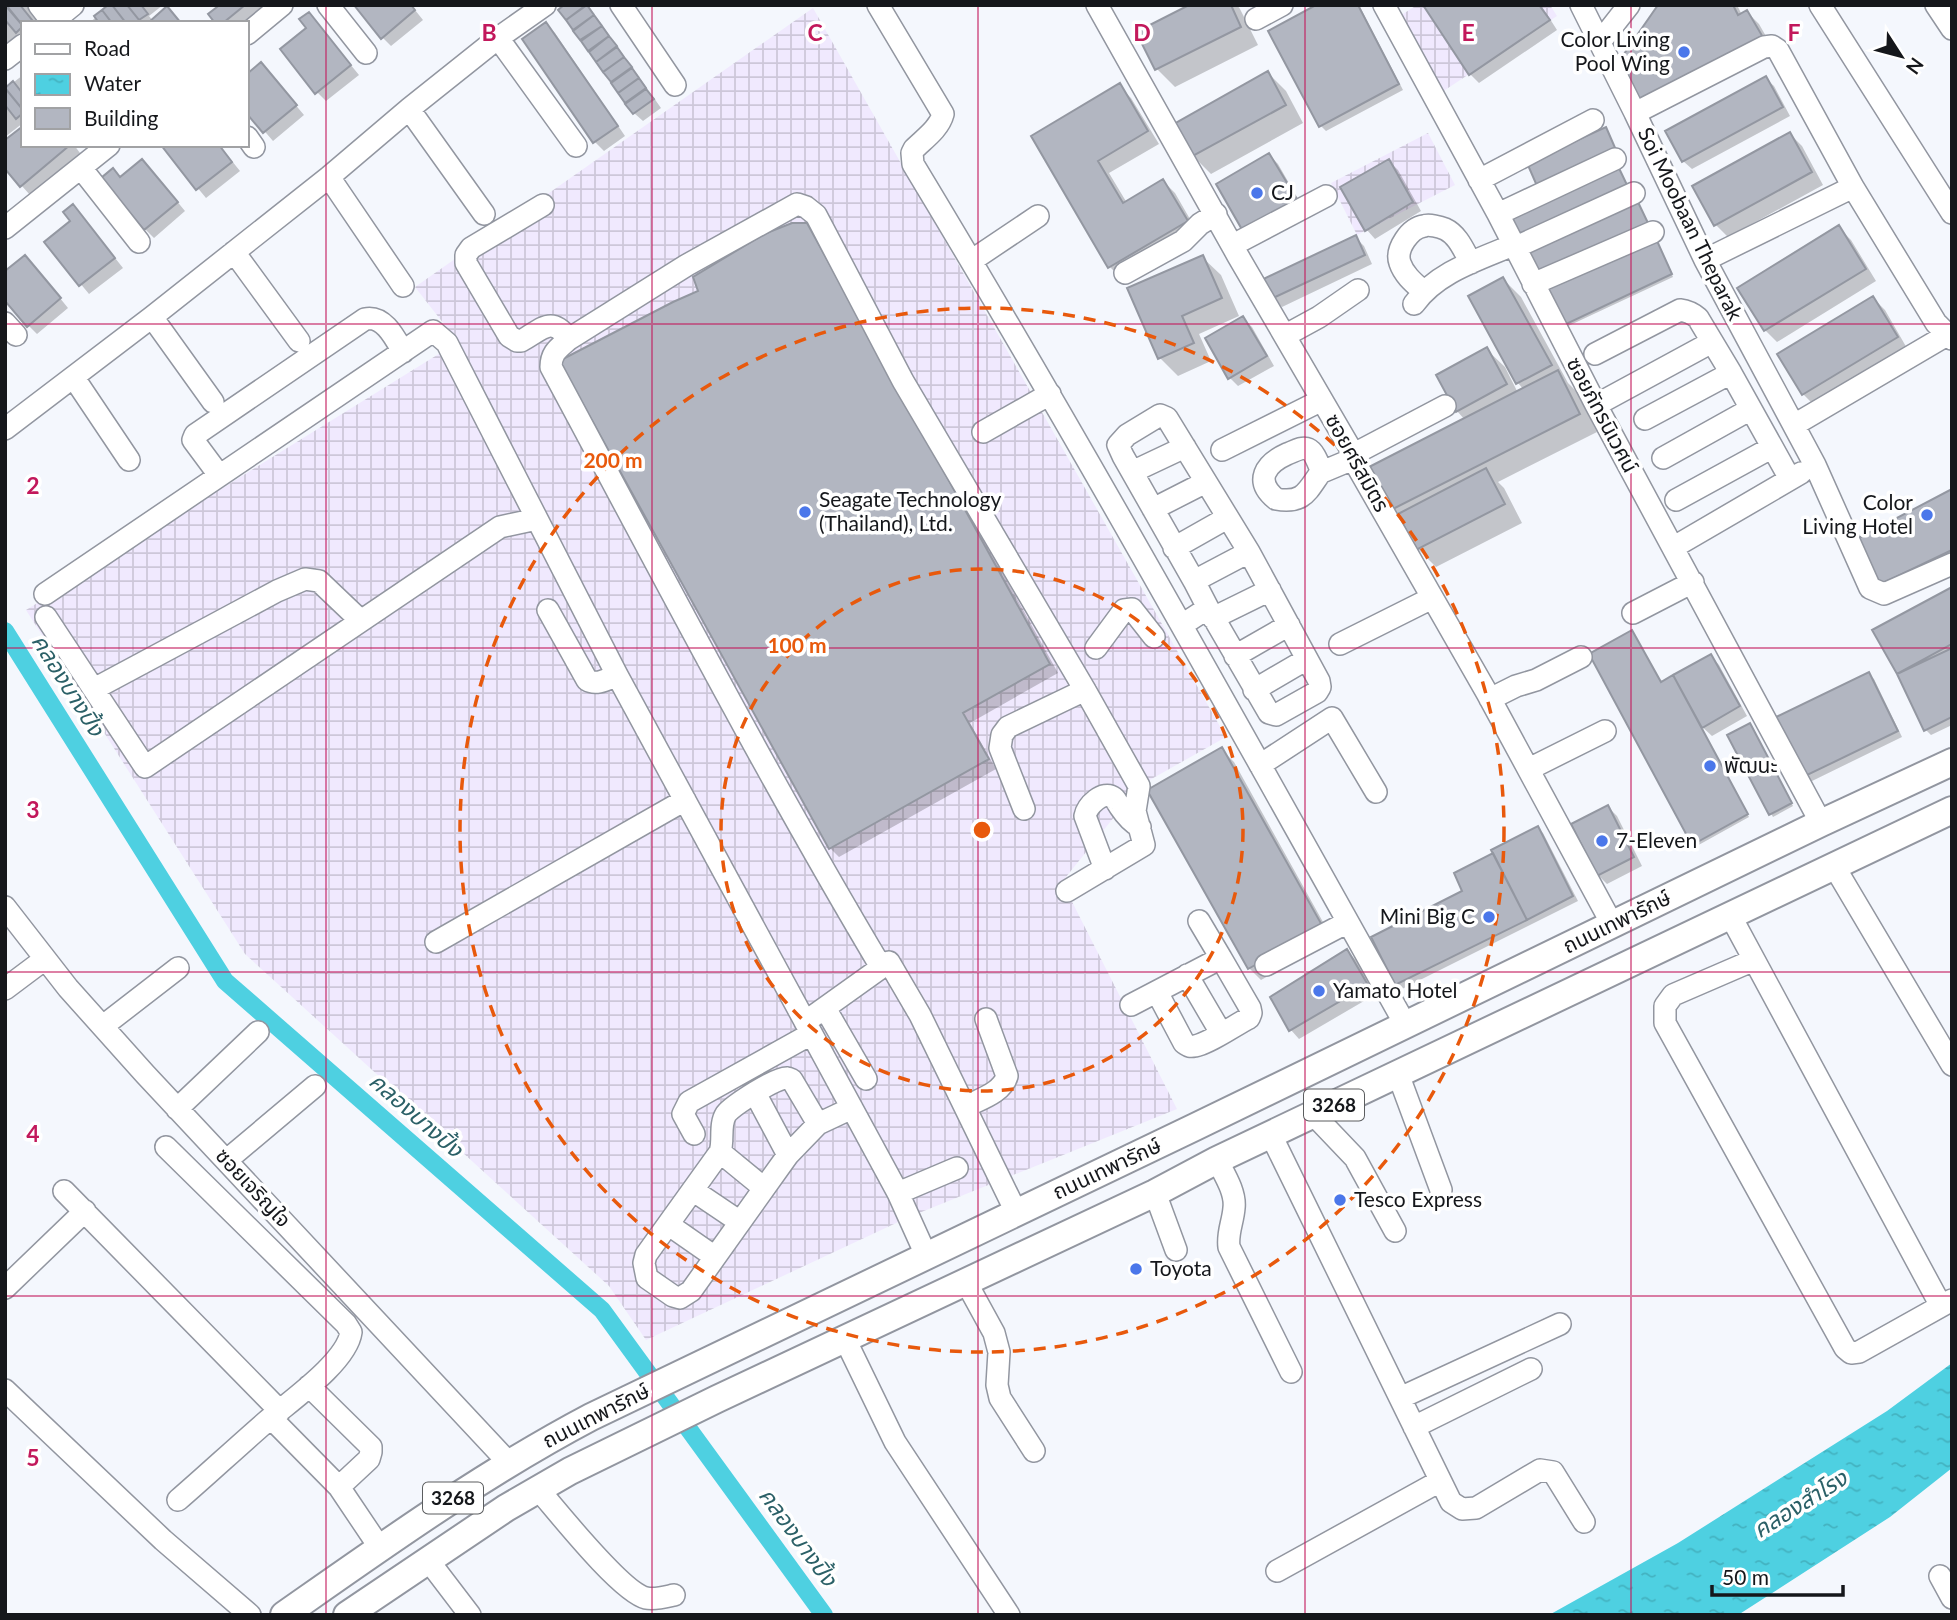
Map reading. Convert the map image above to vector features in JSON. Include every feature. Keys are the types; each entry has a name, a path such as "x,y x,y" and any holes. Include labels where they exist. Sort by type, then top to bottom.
{"main road":[{"name":"ถนนเทพารักษ์","path":"284,1615 509,1462 631,1396 1952,762"},
{"name":"ถนนเทพารักษ์","path":"347,1615 506,1508 652,1431 1952,810"},
{"path":"1195,1127 1217,1160"}],"street":[{"path":"49,18 73,5"},
{"path":"248,33 282,5"},
{"path":"328,5 366,53"},
{"path":"5,429 74,378 329,177 498,38 545,5"},
{"path":"621,5 675,85"},
{"path":"878,5 943,114 936,127 914,149 913,164 1050,394 1405,1024"},
{"name":"ซอยศรีสมิตร","path":"1097,5 1350,448 1352,457 1529,769 1612,924"},
{"path":"1256,19 1282,5"},
{"name":"ซอยภัทรนิเวศน์","path":"1384,5 1821,823"},
{"path":"1581,5 1635,113"},
{"path":"1600,42 1629,5"},
{"path":"1820,5 1952,213"},
{"path":"1936,5 1952,30"},
{"path":"498,38 576,146"},
{"name":"Soi Moobaan Theparak","path":"1949,337 1937,323 1853,187 1782,55 1772,46 1764,47 1635,113 1704,260 1815,465 1870,588 1884,594 1952,564"},
{"path":"5,59 21,47"},
{"path":"409,109 484,214"},
{"path":"1479,180 1594,120"},
{"path":"5,228 107,147"},
{"path":"1498,214 1615,159"},
{"path":"81,168 139,242"},
{"path":"329,177 403,286"},
{"path":"1704,260 1853,187"},
{"path":"1471,263 1460,242 1446,229 1422,225 1408,235 1401,246 1398,260 1419,298 1458,268 1471,263 1513,246 1634,193"},
{"path":"1233,245 1325,196"},
{"path":"881,967 822,867 726,693 551,367 551,357 555,350 569,339 687,264 797,204 816,215 903,381 1139,786 1135,811 1144,845 1067,891"},
{"path":"543,205 471,248 466,255 466,263 513,340 521,341 547,326 554,325 561,328 569,339"},
{"path":"1125,273 1184,241 1199,224 1216,214"},
{"path":"971,261 1038,216"},
{"path":"1533,284 1653,232"},
{"path":"234,251 299,341"},
{"path":"1286,335 1319,317 1358,290"},
{"path":"1595,354 1680,310 1698,318 1790,479"},
{"path":"152,317 213,402"},
{"path":"219,475 193,440 195,435 365,319 372,318 382,322 403,352"},
{"path":"45,594 433,331 447,343 617,675 898,1193 926,1255"},
{"path":"1794,425 1949,337"},
{"path":"1596,405 1712,342"},
{"path":"1645,419 1731,373"},
{"path":"74,378 129,460"},
{"path":"983,432 1050,394"},
{"path":"1222,450 1322,400"},
{"path":"1322,472 1445,406"},
{"path":"1663,458 1751,409"},
{"path":"1160,415 1167,418 1185,447 1249,552 1319,681 1317,692 1276,715 1269,713 1254,690 1118,445 1126,435 1160,415"},
{"path":"1132,472 1185,447"},
{"path":"1676,500 1771,448"},
{"path":"1674,547 1815,465"},
{"path":"1153,509 1206,482"},
{"path":"1174,548 1227,517"},
{"path":"46,618 145,767 500,527 537,519"},
{"path":"1194,582 1249,552"},
{"path":"94,689 277,591 305,579 319,582 361,621"},
{"path":"1633,613 1693,582"},
{"path":"1182,625 1270,590"},
{"path":"1340,644 1433,598"},
{"path":"1097,648 1129,608 1154,637"},
{"path":"548,610 587,680 593,684 617,675"},
{"path":"1235,656 1289,625"},
{"path":"1490,699 1581,657"},
{"path":"1254,690 1307,659"},
{"path":"1024,809 1000,748 1002,735 1008,727 1085,690"},
{"path":"1260,765 1332,718 1376,792"},
{"path":"1529,769 1605,731"},
{"path":"1105,869 1085,816 1089,805 1100,797 1115,798 1130,821 1140,827"},
{"path":"436,942 685,800"},
{"path":"1834,866 1952,1065"},
{"name":"ซอยเจริญใจ","path":"5,906 68,988 177,1109 509,1462"},
{"path":"1730,915 1946,1303 1859,1352 1847,1351 1665,1023 1665,1006 1673,995 1754,960"},
{"path":"1157,992 1188,1046 1197,1045 1249,1018 1250,1007 1199,921"},
{"path":"1266,965 1348,922"},
{"path":"1130,1005 1221,958"},
{"path":"5,989 45,959"},
{"path":"694,1134 684,1114 689,1102 808,1028 825,1008 888,962 920,1016 1016,1212"},
{"path":"103,1026 178,968"},
{"path":"1187,975 1221,1033"},
{"path":"825,1008 866,1079"},
{"path":"965,1107 998,1090 1007,1076 986,1019"},
{"path":"177,1109 258,1032"},
{"path":"1398,1074 1441,1190"},
{"path":"818,1124 792,1080 784,1077 742,1100 725,1115 720,1152 646,1255 644,1263 647,1278 673,1296 680,1298 691,1291 804,1136 818,1124 852,1108"},
{"path":"227,1160 315,1086"},
{"path":"755,1093 788,1155"},
{"path":"1314,1115 1355,1158 1395,1231"},
{"path":"1271,1135 1451,1502 1462,1509 1476,1508 1540,1470 1553,1472 1584,1522"},
{"path":"166,1147 346,1324 351,1332 350,1339 336,1359 309,1386 178,1500"},
{"path":"720,1152 764,1188"},
{"path":"1217,1160 1232,1192 1235,1206 1229,1229 1229,1247 1291,1372"},
{"path":"898,1193 957,1168"},
{"path":"64,1191 340,1487 380,1548"},
{"path":"694,1191 740,1223"},
{"path":"1155,1193 1176,1250"},
{"path":"5,1288 85,1211"},
{"path":"669,1225 715,1257"},
{"path":"966,1282 994,1333 999,1352 997,1385 1000,1398 1034,1451"},
{"path":"1400,1398 1560,1324"},
{"path":"845,1339 895,1442 1009,1615"},
{"path":"1414,1427 1531,1369"},
{"path":"309,1386 371,1447 369,1459 340,1487"},
{"path":"5,1390 163,1540 250,1615"},
{"path":"1277,1571 1440,1481"},
{"path":"538,1489 589,1549 635,1592 645,1598 656,1599 674,1595"},
{"path":"428,1560 470,1615"},
{"path":"1940,1576 1952,1598"}],"shaded area":[{"path":"1417,5 1550,5 1557,16 1439,94 1392,21"},
{"path":"813,8 1226,737 1139,786 1062,882 1177,1109 909,1217 646,1340 609,1286 245,954 26,610 458,342 415,287"},
{"path":"1428,133 1455,185 1357,235 1331,183"}],"water":[{"name":"คลองสำโรง","path":"1952,1363 1952,1468 1890,1517 1738,1615 1549,1615 1678,1543 1887,1411"}],"building":[{"path":"5,5 21,24 21,28 16,33 5,20"},
{"path":"6,5 20,5 32,20 21,21 21,24"},
{"path":"112,5 124,21 110,21 102,10"},
{"path":"112,5 127,5 139,20 124,21"},
{"path":"127,5 141,5 148,14 139,20"},
{"path":"216,5 245,5 225,21 213,21 208,14"},
{"path":"354,5 411,5 415,10 381,39"},
{"path":"564,5 586,5 566,20 558,10"},
{"path":"587,5 594,15 573,30 566,20"},
{"path":"1189,5 1231,5 1241,27 1155,70 1136,32"},
{"path":"1316,5 1358,5 1399,84 1319,127 1268,31"},
{"path":"1423,5 1539,5 1550,20 1469,75"},
{"name":"Color Living Pool Wing","path":"1658,5 1733,5 1738,15 1747,10 1764,39 1640,106 1617,64"},
{"path":"167,6 179,21 150,21"},
{"path":"102,10 110,21 98,21 94,16"},
{"path":"309,12 351,65 315,94 280,49 306,28 299,19"},
{"path":"594,15 602,26 580,40 573,31"},
{"path":"546,22 618,126 593,143 522,39"},
{"path":"602,26 609,36 588,51 581,41"},
{"path":"609,36 617,46 596,62 589,52"},
{"path":"617,47 624,57 603,72 596,62"},
{"path":"624,57 632,67 611,82 603,72"},
{"path":"261,62 297,105 263,133 248,115 248,73"},
{"path":"632,68 639,78 618,93 611,83"},
{"path":"1268,71 1286,105 1191,157 1174,124"},
{"path":"1766,76 1783,107 1682,162 1665,131"},
{"path":"639,78 646,88 625,103 618,93"},
{"path":"13,81 21,91 21,108 5,88"},
{"path":"1120,83 1148,131 1098,161 1123,203 1163,179 1188,221 1108,268 1031,136"},
{"path":"5,88 21,108 21,115 16,119 5,105"},
{"path":"646,89 654,99 633,114 625,104"},
{"path":"1606,127 1616,150 1537,186 1527,163"},
{"path":"21,128 21,147 68,147 20,187 5,169 5,140"},
{"path":"1790,132 1812,172 1714,226 1692,186"},
{"path":"163,147 221,147 232,162 196,190"},
{"name":"CJ","path":"1269,153 1298,201 1244,233 1216,184"},
{"path":"142,159 178,202 144,230 101,178 113,168 120,177"},
{"path":"1389,159 1413,202 1365,231 1340,187"},
{"path":"1617,164 1628,187 1515,239 1505,216"},
{"path":"1637,200 1648,223 1535,275 1524,252"},
{"path":"73,204 115,258 79,286 44,242 70,221 63,212"},
{"name":"Seagate Technology (Thailand), Ltd.","path":"792,223 807,223 1050,664 963,713 989,759 829,849 559,361 698,291 693,277 764,234"},
{"path":"1839,225 1866,269 1764,331 1737,288"},
{"path":"1653,232 1672,274 1562,326 1542,283"},
{"path":"1356,235 1365,255 1271,299 1255,283"},
{"path":"25,255 61,298 27,327 5,301 5,271"},
{"path":"1203,255 1222,298 1182,316 1194,343 1158,359 1127,288"},
{"path":"1503,277 1552,365 1516,384 1468,296"},
{"path":"1873,296 1898,337 1802,395 1777,354"},
{"path":"1243,316 1267,356 1228,379 1205,338"},
{"path":"1487,347 1507,384 1456,412 1436,375"},
{"path":"1558,370 1580,414 1391,510 1369,467"},
{"path":"1486,468 1505,504 1416,550 1398,514"},
{"name":"Color Living Hotel","path":"1952,489 1952,550 1877,586 1853,541"},
{"path":"1952,587 1952,644 1897,674 1872,630"},
{"name":"พัฒนะ","path":"1632,630 1661,682 1673,675 1748,814 1692,845 1589,654"},
{"path":"1952,648 1952,717 1924,731 1897,674"},
{"path":"1711,654 1740,706 1702,728 1673,675"},
{"path":"1869,672 1898,731 1803,777 1774,718"},
{"path":"1750,723 1792,803 1769,815 1727,735"},
{"path":"1222,747 1323,927 1248,969 1147,790"},
{"name":"7-Eleven","path":"1608,805 1634,857 1597,876 1571,824"},
{"path":"1538,826 1573,896 1527,920 1491,850"},
{"path":"1493,853 1527,920 1395,985 1371,937 1462,891 1454,873"},
{"name":"Yamato Hotel","path":"1347,949 1368,985 1289,1031 1270,997"}],"waterway":[{"name":"คลองบางปิ้ง","path":"5,631 225,981 602,1310 824,1615"}],"place":[{"name":"Color Living Pool Wing","path":"1684,52"},
{"name":"CJ","path":"1257,193"},
{"name":"Seagate Technology (Thailand), Ltd.","path":"805,512"},
{"name":"Color Living Hotel","path":"1927,515"},
{"name":"พัฒนะ","path":"1710,766"},
{"name":"7-Eleven","path":"1602,841"},
{"name":"Mini Big C","path":"1489,917"},
{"name":"Yamato Hotel","path":"1319,991"},
{"name":"Tesco Express","path":"1340,1200"},
{"name":"Toyota","path":"1136,1269"}]}
